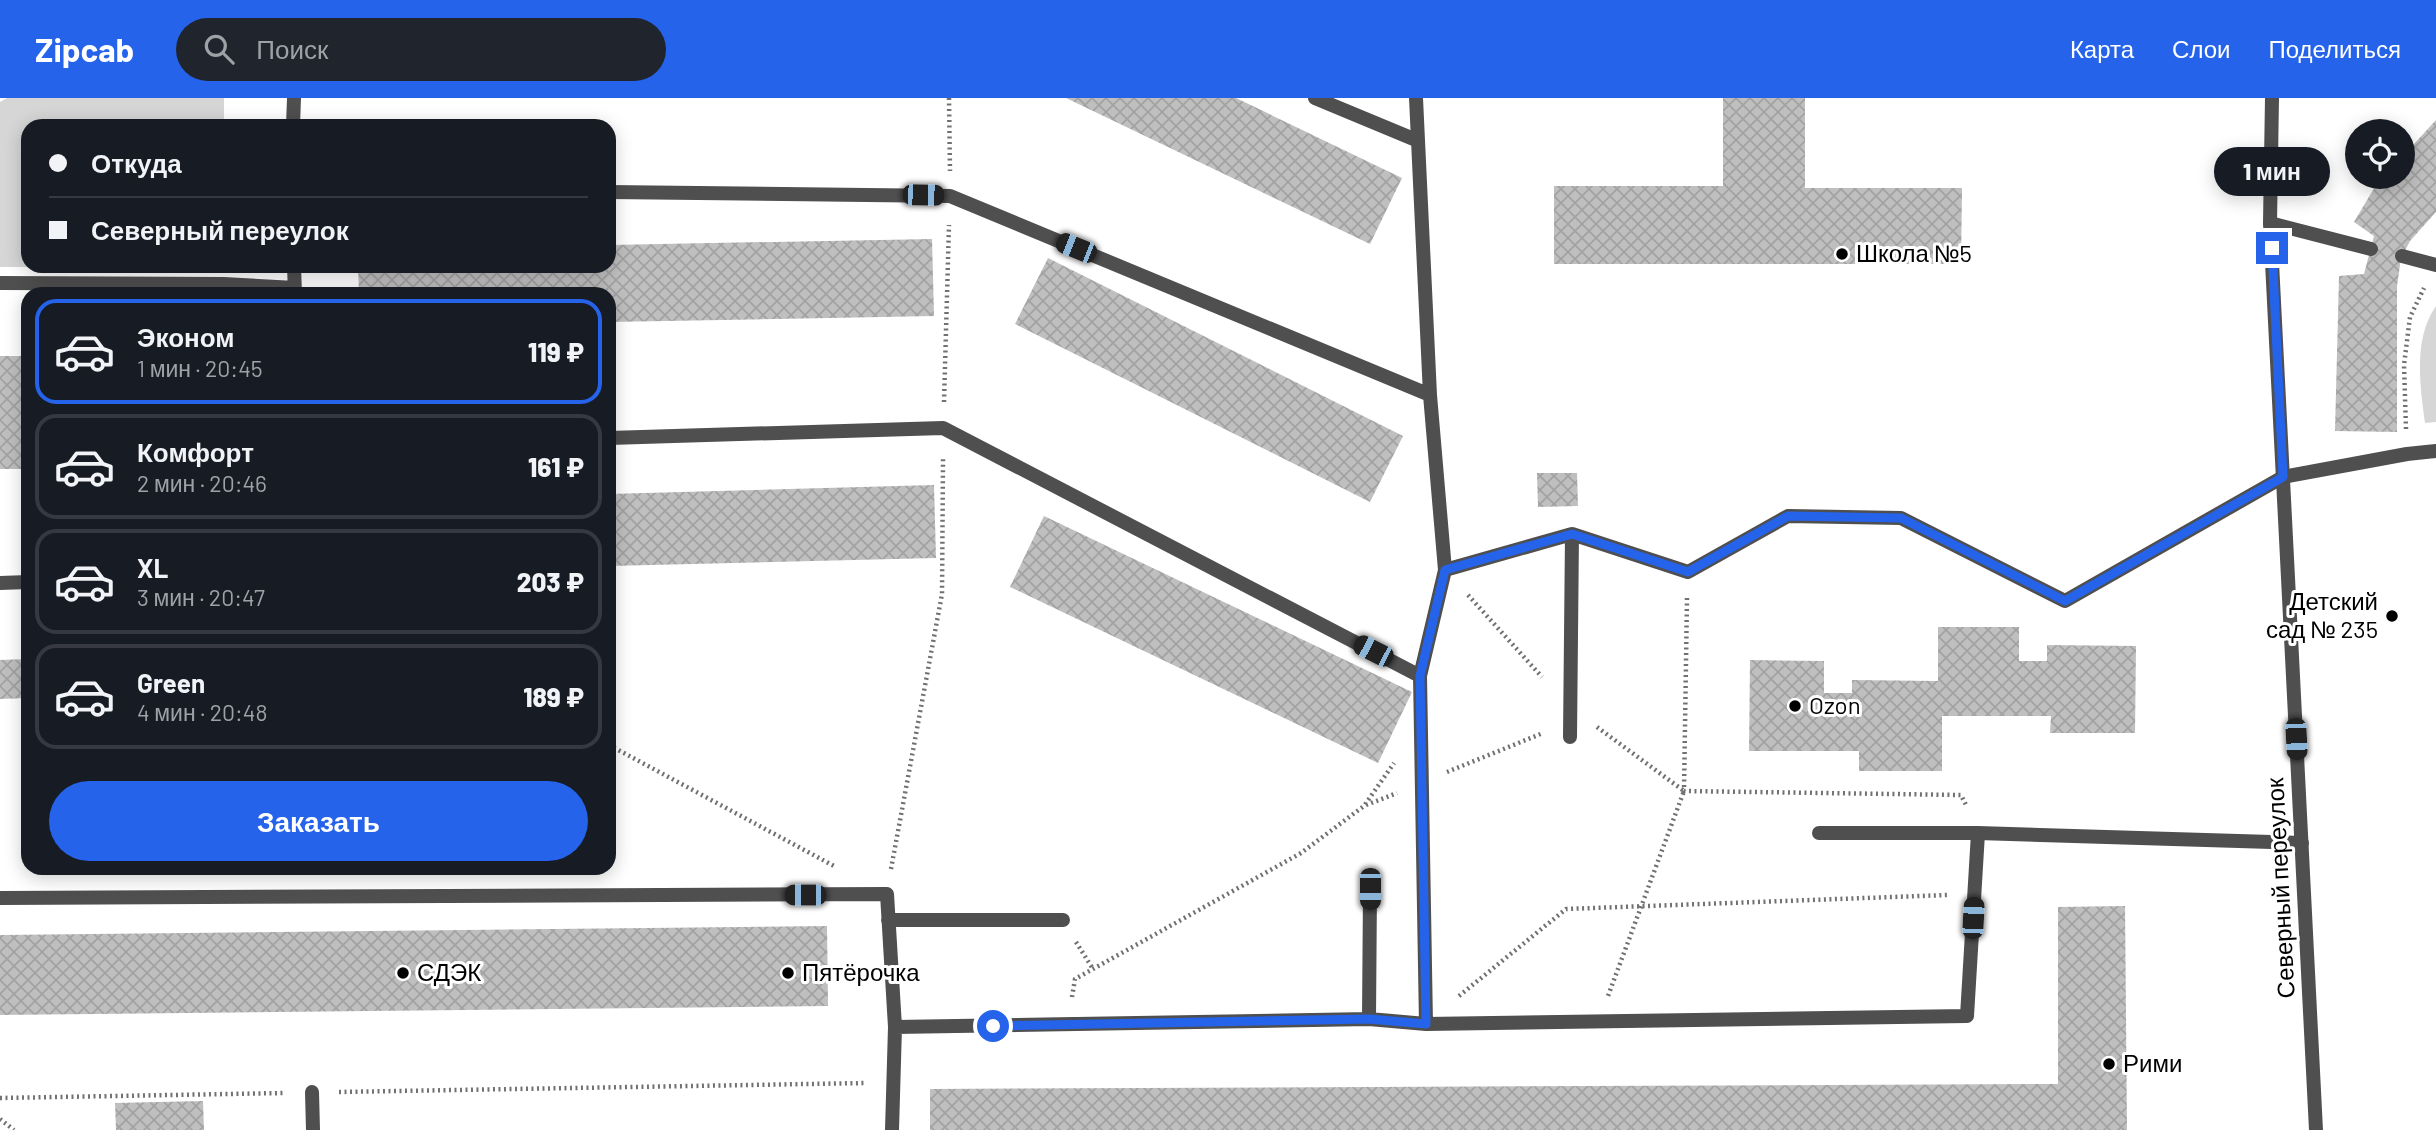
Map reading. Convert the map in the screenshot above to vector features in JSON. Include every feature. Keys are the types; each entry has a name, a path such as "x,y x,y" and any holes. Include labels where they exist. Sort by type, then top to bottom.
{"street":[{"path":"293,119 294,98"},
{"path":"1315,98 1416,140"},
{"path":"1416,98 1430,395 1445,570 1420,676 1426,1024"},
{"name":"Северный переулок","path":"2272,98 2270,223 2316,1130"},
{"path":"616,192 950,196 1430,395"},
{"path":"2270,223 2371,249"},
{"path":"2402,256 2436,265"},
{"path":"0,282 224,284 254,287"},
{"path":"616,438 943,428 1420,676"},
{"path":"1445,570 1572,534 1688,572 1788,516 1901,518 2065,601 2283,477 2436,451"},
{"path":"1570,729 1572,534"},
{"path":"0,583 21,582"},
{"path":"1819,833 1978,833 2302,843"},
{"path":"895,1027 1369,1019 1426,1024 1967,1016 1978,833"},
{"path":"1369,1019 1370,889"},
{"path":"0,898 887,894 895,1027 891,1083 892,1130"},
{"path":"888,920 1063,920"},
{"path":"312,1092 313,1130"}],"path":[{"path":"887,894 942,594 943,428 950,196 949,98"},
{"path":"2407,454 2404,366 2410,317 2436,265"},
{"path":"1599,1020 1684,791 1688,572"},
{"path":"1364,806 1421,725"},
{"path":"1067,1024 1076,979 1301,853 1364,806 1570,729"},
{"path":"616,749 838,868"},
{"path":"1684,791 1961,795 1978,833"},
{"path":"1426,1024 1566,909 1974,894"},
{"path":"0,1098 891,1083"},
{"path":"0,1119 14,1130"}],"shaded area":[{"path":"7,98 224,98 224,119 21,119 21,267 0,267 0,102"},
{"path":"2436,306 2436,422 2425,423 2420,378 2421,348 2429,319"}],"building":[{"path":"1066,98 1236,98 1402,178 1370,244"},
{"path":"1723,98 1805,98 1805,188 1962,188 1961,264 1554,264 1554,186 1723,186"},
{"path":"2436,120 2436,212 2410,241 2401,258 2397,286 2397,432 2335,431 2339,276 2364,274 2374,236 2354,222 2373,190 2415,189 2415,143"},
{"path":"932,239 934,316 616,322 616,287 359,287 358,273 616,273 616,245"},
{"path":"1048,258 1403,436 1370,502 1015,324"},
{"path":"0,356 21,356 21,469 0,469"},
{"path":"1537,473 1577,473 1578,506 1538,507"},
{"path":"934,485 936,558 616,566 616,494"},
{"path":"1044,516 1412,692 1378,763 1010,587"},
{"path":"1938,627 2019,627 2019,661 2047,661 2047,645 2136,646 2135,733 2050,733 2051,716 1942,716 1942,771 1859,771 1859,751 1749,751 1750,660 1824,661 1824,693 1852,693 1852,680 1938,681"},
{"path":"21,659 21,698 0,699 0,660"},
{"path":"2125,906 2127,1130 930,1130 930,1089 2058,1084 2058,907"},
{"path":"827,926 828,1006 0,1015 0,935"},
{"path":"203,1101 204,1130 116,1130 115,1103"}],"place":[{"name":"Школа №5","path":"1842,254"},
{"name":"Детский сад № 235","path":"2392,616"},
{"name":"Ozon","path":"1795,706"},
{"name":"СДЭК","path":"403,973"},
{"name":"Пятёрочка","path":"788,973"},
{"name":"Рими","path":"2109,1064"}],"route":[{"path":"993,1026 1369,1019 1426,1024 1420,676 1445,570 1572,534 1688,572 1788,516 1901,518 2065,601 2283,477 2272,248"}]}
